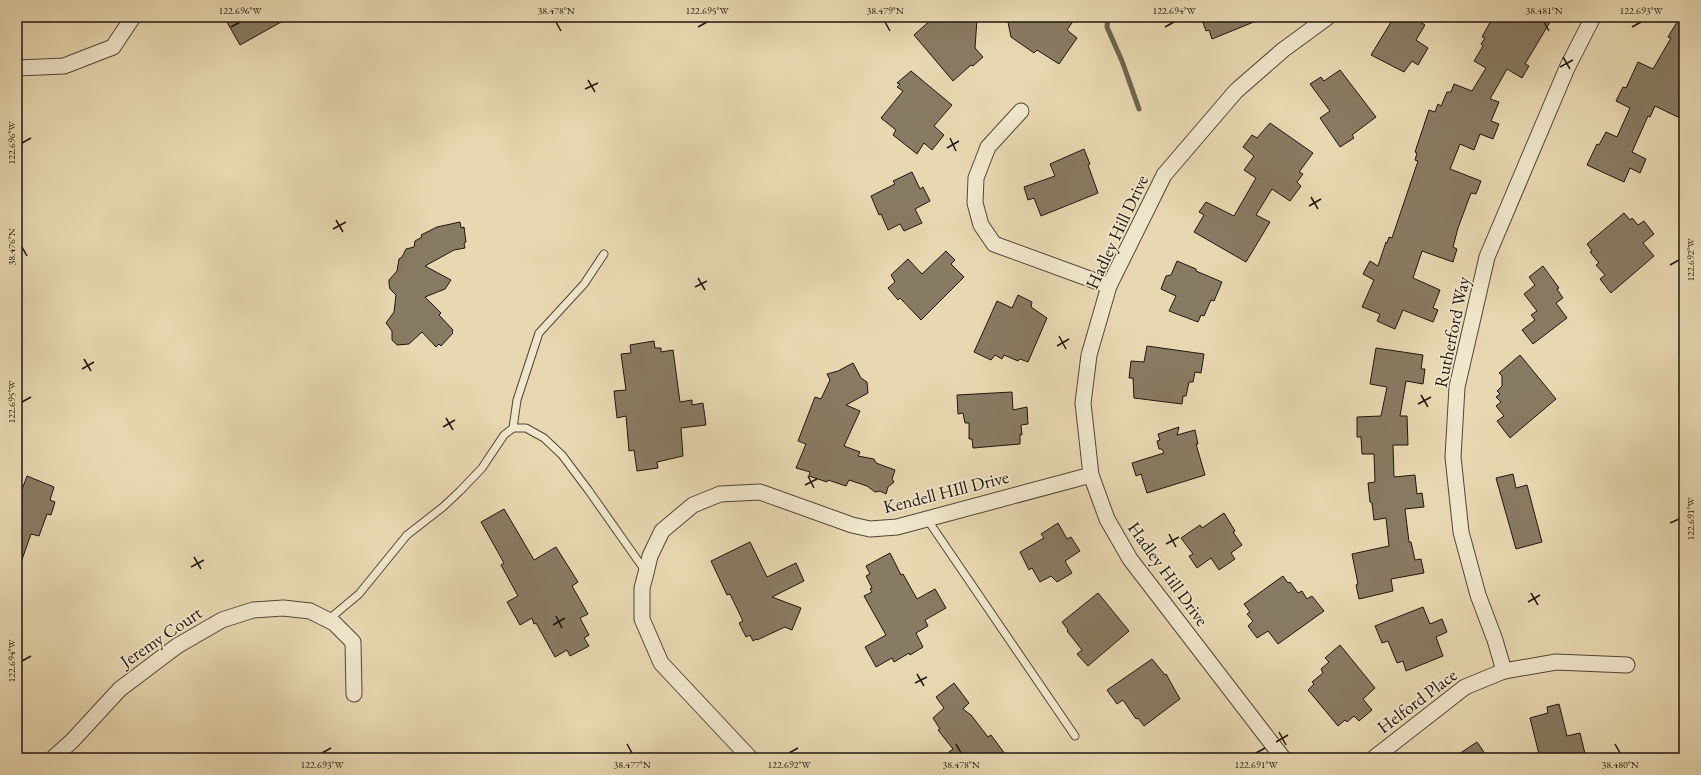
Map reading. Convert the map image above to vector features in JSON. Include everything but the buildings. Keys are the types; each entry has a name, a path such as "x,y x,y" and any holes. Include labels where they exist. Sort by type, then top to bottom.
{"street":[{"path":"17,68 64,66 113,47 133,17"},
{"name":"Hadley Hill Drive","path":"1283,758 1130,559 1107,519 1091,475 1084,403 1089,355 1109,286 1164,175 1236,91 1283,50 1328,17"},
{"name":"Rutherford Way","path":"1504,671 1495,640 1478,595 1461,532 1453,457 1458,387 1487,257 1567,68 1594,17"},
{"path":"1020,111 988,147 976,178 975,203 981,225 994,244 1109,286"},
{"name":"Kendell HIll Drive","path":"750,758 661,662 642,619 642,588 650,556 662,531 693,505 720,494 760,492 852,525 870,529 897,527 1091,475"},
{"name":"Jeremy Court","path":"53,758 72,741 120,689 177,646 222,620 253,610 283,608 310,611 334,623 353,642 354,694"},
{"name":"Helford Place","path":"1374,758 1465,687 1504,671 1556,662 1627,665"}],"lane":[{"path":"513,428 517,400 539,333 584,284 604,254"},
{"path":"328,620 359,594 408,535 443,507 460,491 482,468 504,435 513,428 526,428 544,438 562,455 646,573"},
{"path":"927,519 1075,736"}],"waterway":[{"path":"1108,17 1107,27 1122,61 1139,109"}]}
